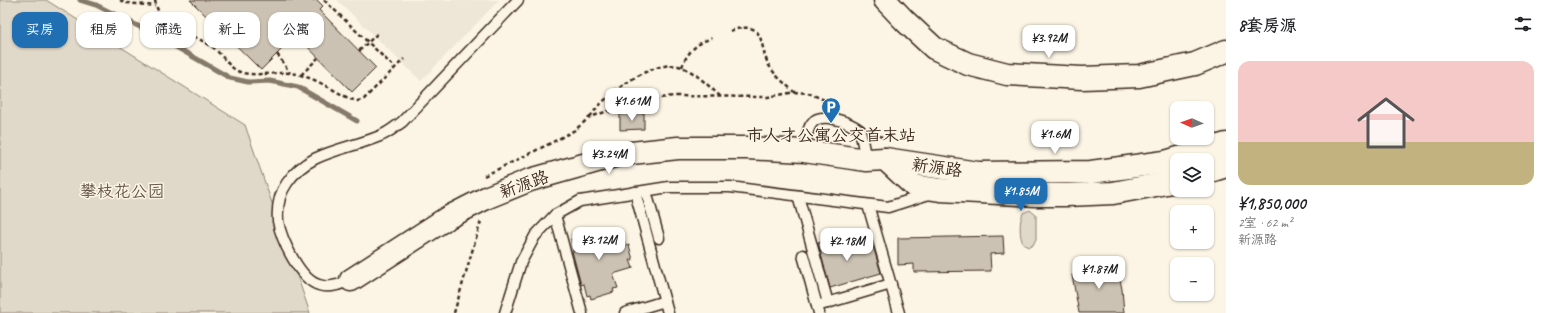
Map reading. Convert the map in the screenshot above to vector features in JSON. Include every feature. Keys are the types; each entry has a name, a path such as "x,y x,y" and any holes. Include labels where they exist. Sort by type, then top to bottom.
{"street":[{"path":"885,0 934,48 968,64 1007,74 1082,78 1139,76 1195,64 1226,51"},
{"name":"新源路","path":"351,280 447,218 488,197 530,180 622,154 678,148 746,148 804,151 978,173 1091,172 1165,162 1226,144"},
{"name":"新源路","path":"875,159 914,186 940,190 1036,196 1068,195 1113,193 1170,181"},
{"path":"1214,170 1226,166"}],"lane":[{"path":"351,280 341,284 320,286 311,282 299,268 281,233 278,220 280,195 286,183 308,162 323,155 380,136 402,122 518,0"},
{"path":"804,151 809,129 812,123 824,118 840,120 851,124 860,130 875,159"},
{"path":"505,313 521,262 535,236 555,215 580,201 669,187 730,188 888,207 940,190"},
{"path":"646,191 659,238"},
{"path":"635,192 668,313"},
{"path":"798,196 828,302"},
{"path":"868,205 899,313"},
{"path":"555,215 582,313"},
{"path":"803,255 818,309 828,302 891,284"},
{"path":"625,313 665,302"}],"path":[{"path":"120,0 127,3 156,6"},
{"path":"154,0 159,12 170,24 212,46 236,70 247,74 290,73 300,75 350,99 358,101 364,98 404,59"},
{"path":"324,0 395,68"},
{"path":"730,32 743,28 756,31 760,35 770,67 794,92"},
{"path":"359,51 377,34"},
{"path":"682,67 689,52 696,46 712,38"},
{"path":"277,54 290,73"},
{"path":"300,75 318,58"},
{"path":"590,117 597,107 617,90 636,77 664,67 682,67 707,84 721,97"},
{"path":"638,111 640,111 645,101"},
{"path":"607,112 626,111"},
{"path":"454,313 488,197"}],"shaded area":[{"path":"337,0 499,0 421,81"}],"green space":[{"name":"攀枝花公园","path":"0,0 46,0 65,12 12,12 12,48 68,48 68,14 76,19 76,48 122,48 245,125 310,313 0,313"},
{"path":"1030,210 1036,215 1036,239 1033,245 1029,247 1024,245 1022,242 1020,224 1023,213"}],"building":[{"path":"190,0 317,0 323,6 319,10 321,12 268,12 268,48 283,48 261,70 239,48 260,48 260,12 204,12 204,14"},
{"path":"324,15 376,68 352,92 309,48 324,48"},
{"path":"644,113 644,129 620,130 620,114"},
{"path":"595,228 596,231 600,229 604,243 623,238 626,246 629,245 633,260 630,260 633,268 613,274 618,288 613,289 614,292 591,299 590,295 587,296 584,284 581,285 572,251 574,251 571,239 573,238 572,234"},
{"path":"844,235 849,254 873,246 881,273 830,288 818,243"},
{"path":"1003,236 1004,253 990,254 991,271 914,272 914,264 898,265 898,238"},
{"path":"1116,261 1122,289 1124,313 1079,313 1072,275"}],"waterway":[{"path":"80,0 96,5 150,32 230,78 248,82 270,81 298,87 357,121"}],"place":[{"name":"市人才公寓公交首末站","path":"831,124"}]}
